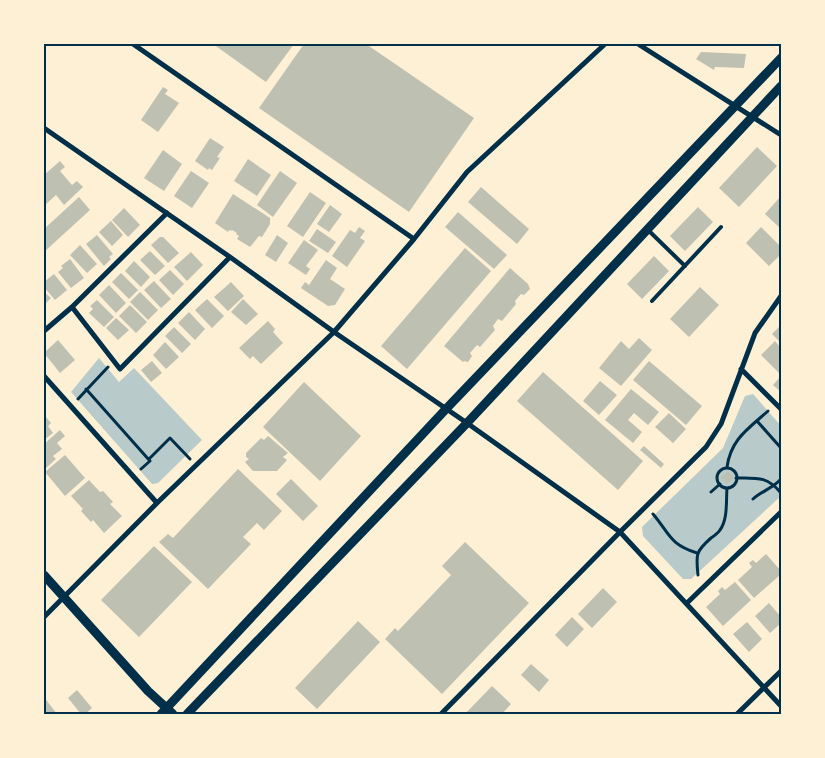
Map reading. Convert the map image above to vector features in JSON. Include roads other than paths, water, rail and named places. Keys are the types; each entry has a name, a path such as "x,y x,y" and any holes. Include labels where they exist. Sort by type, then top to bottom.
{"street":[{"path":"133,44 414,239"},
{"path":"44,617 157,503 334,332 414,239 467,172 605,44"},
{"path":"638,44 781,135"},
{"path":"163,711 446,409 781,58"},
{"path":"187,714 467,423 781,86"},
{"path":"44,128 230,256 334,332 467,423 620,532 781,706"},
{"path":"44,331 72,307 167,213"},
{"path":"72,307 120,370 230,256"},
{"path":"441,714 710,442 721,424 755,333 781,296"},
{"path":"741,369 781,410"},
{"path":"44,376 157,503"},
{"path":"687,603 781,512"},
{"path":"44,574 148,691 163,711 173,714"},
{"path":"737,714 781,671"}],"lane":[{"path":"652,301 721,227"},
{"path":"647,229 685,266"}]}
